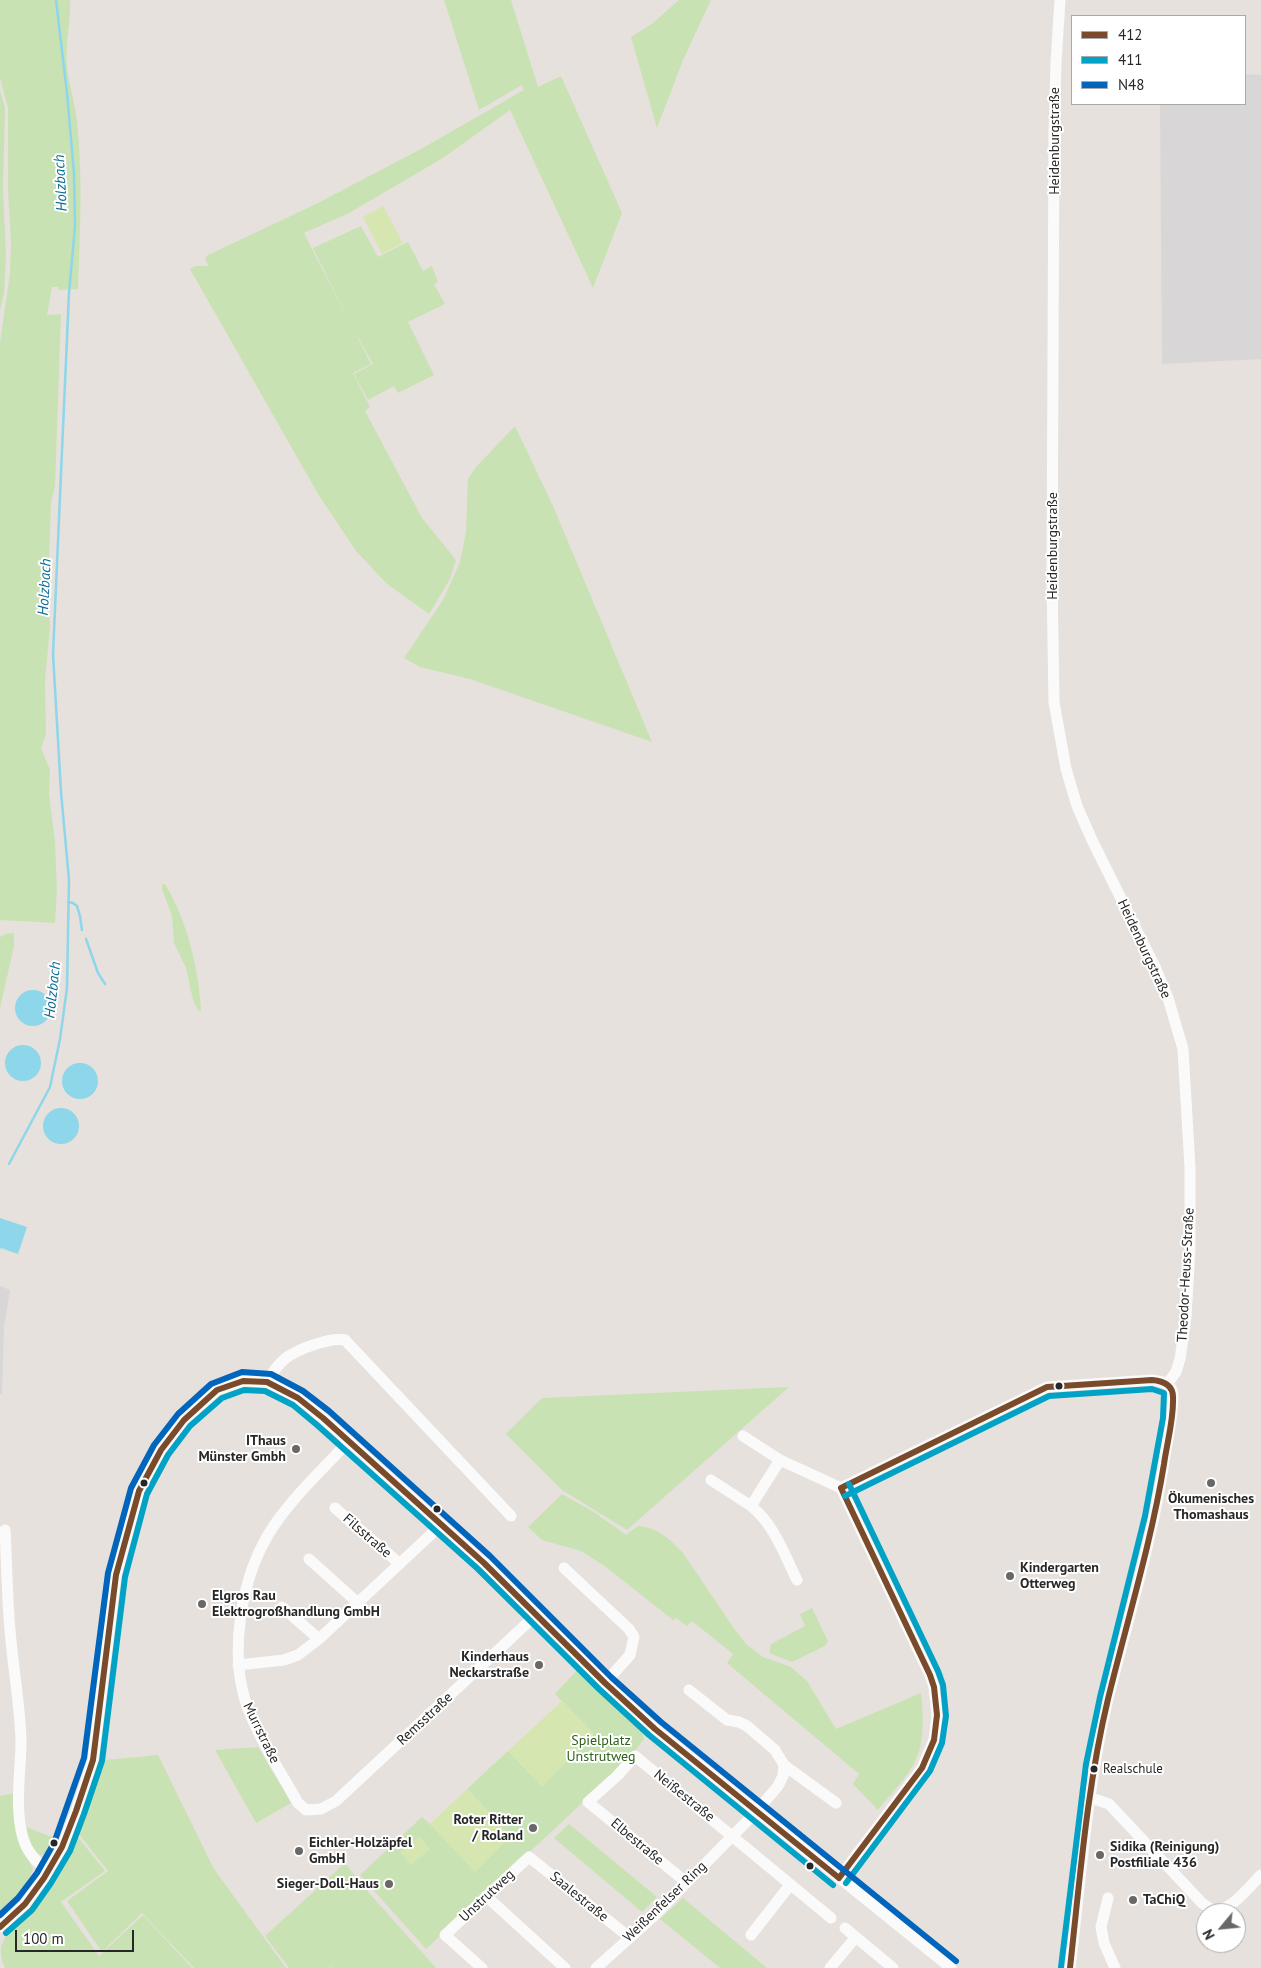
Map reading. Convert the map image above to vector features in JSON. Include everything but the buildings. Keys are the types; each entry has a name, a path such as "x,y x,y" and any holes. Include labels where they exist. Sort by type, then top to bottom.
{"street":[{"name":"Heidenburgstraße","path":"1060,0 1054,132 1052,580 1054,702 1066,769 1078,806 1092,840 1156,969 1180,1037 1185,1067"},
{"name":"Theodor-Heuss-Straße","path":"1167,1384 1176,1372 1180,1359 1190,1266 1191,1228 1185,1067"},
{"path":"266,1382 286,1358 301,1350 338,1339 345,1340 512,1516"},
{"path":"840,1488 1047,1387 1152,1380 1167,1384 1172,1389 1172,1405 1159,1495 1145,1558 1108,1701 1091,1798 1070,1968"},
{"path":"0,1927 25,1904 62,1847 93,1760 116,1575 139,1491 161,1450 184,1420 217,1390 243,1381 266,1382 298,1398 323,1418 537,1614 605,1684 655,1729 950,1968"},
{"path":"743,1436 780,1460 840,1488 928,1670 934,1688 937,1714 934,1740 922,1768 839,1878"},
{"name":"Murrstraße","path":"306,1810 298,1803 250,1716 238,1665 238,1636 252,1570 274,1525 306,1486 348,1442"},
{"path":"751,1506 780,1460"},
{"path":"711,1480 760,1513 771,1527 797,1580"},
{"name":"Filsstraße","path":"335,1508 400,1564"},
{"path":"238,1665 284,1660 298,1655 319,1639 441,1525"},
{"path":"5,1530 10,1638 20,1738 19,1808 21,1830 24,1842 32,1855 48,1871"},
{"path":"309,1559 358,1603"},
{"path":"564,1568 629,1629 634,1637 630,1656 605,1684"},
{"path":"282,1607 319,1639"},
{"name":"Remsstraße","path":"306,1810 321,1809 346,1794 537,1614"},
{"path":"689,1690 727,1720 747,1726 775,1750 782,1758 784,1765 836,1803"},
{"name":"Elbestraße","path":"635,1756 588,1802 686,1882"},
{"name":"Neißestraße","path":"635,1756 732,1835"},
{"name":"Weißenfelser Ring","path":"596,1968 653,1917 756,1812 778,1786 783,1776 784,1765"},
{"path":"1091,1798 1108,1804 1209,1909 1214,1911 1228,1907 1261,1875"},
{"path":"732,1835 831,1918"},
{"name":"Unstrutweg","path":"482,1968 445,1935 529,1857"},
{"name":"Saalestraße","path":"529,1857 629,1937"},
{"path":"751,1935 790,1885"},
{"path":"486,1896 565,1968"},
{"path":"1108,1898 1101,1927 1104,1943 1115,1968"},
{"path":"844,1928 893,1968"},
{"path":"830,1968 856,1937"}],"shaded area":[{"path":"1246,74 1261,75 1261,359 1162,364 1160,105 1246,105"},
{"path":"0,1286 10,1290 4,1327 2,1394 0,1394"}],"green space":[{"path":"0,0 70,0 67,65 79,142 78,289 58,290 58,287 52,287 47,315 61,314 55,486 51,502 48,592 50,626 45,682 46,734 41,748 50,770 49,794 55,841 57,889 55,923 0,920 0,343 10,273 11,242 8,191 8,108 0,78"},
{"path":"444,0 511,0 538,87 561,76 622,213 593,288 510,110 443,158 349,213 304,233 353,329 313,248 361,226 378,257 408,242 423,271 432,266 438,282 434,284 445,304 408,322 434,375 398,393 394,386 368,400 354,374 373,364 354,330 371,364 353,373 370,407 365,411 422,518 456,560 450,579 429,614 387,584 356,551 318,494 190,269 195,266 209,266 205,259 208,255 316,204 421,149 524,90 522,85 479,110"},
{"path":"679,0 711,0 683,60 657,128 631,37 653,23"},
{"path":"0,91 5,107 3,190 6,255 4,293 0,310"},
{"path":"383,206 403,243 382,254 363,217"},
{"path":"515,426 553,506 652,742 470,679 420,667 404,658 443,600 460,562 466,532 468,479 476,467"},
{"path":"162,884 165,884 173,898 186,929 198,978 201,1011 198,1010 193,1000 186,968 174,943 172,916"},
{"path":"14,933 14,946 0,1008 0,937"},
{"path":"789,1387 627,1530 562,1490 506,1434 542,1398"},
{"path":"562,1494 594,1512 626,1535 638,1526 651,1529 668,1539 683,1553 746,1644 763,1657 791,1667 807,1681 836,1729 921,1693 923,1728 917,1757 902,1781 878,1810 853,1784 859,1774 727,1663 733,1654 692,1621 687,1626 676,1618 673,1620 606,1567 581,1551 542,1540 528,1527"},
{"path":"812,1608 828,1641 825,1646 792,1662 769,1653 771,1644 805,1626 800,1614"},
{"name":"Spielplatz Unstrutweg","path":"579,1668 641,1728 644,1739 627,1761 426,1949 360,1875 422,1817 475,1871 511,1836 467,1789 508,1751 542,1786 594,1734 555,1694"},
{"path":"562,1701 594,1734 542,1786 508,1751"},
{"path":"258,1747 291,1803 256,1823 215,1750"},
{"path":"158,1755 214,1869 286,1968 194,1968 142,1913 102,1952 67,1901 108,1871 74,1828 95,1761"},
{"path":"467,1789 511,1836 475,1872 430,1824"},
{"path":"15,1793 19,1840 33,1870 16,1899 0,1913 0,1796"},
{"path":"569,1824 657,1897 642,1912 554,1838"},
{"path":"26,1827 57,1839 49,1853 40,1855 33,1849 28,1839"},
{"path":"419,1836 430,1849 411,1865 400,1852"},
{"path":"78,1837 105,1871 61,1902 99,1956 143,1915 192,1968 5,1968 1,1952 4,1940 46,1892"},
{"path":"345,1863 369,1893 436,1968 330,1968 334,1963 329,1968 289,1968 265,1936"},
{"path":"683,1898 767,1968 720,1968 660,1919"}],"water":[{"path":"33,990 45,996 51,1008 45,1020 33,1026 21,1020 15,1008 21,996"},
{"path":"23,1045 35,1051 41,1063 35,1075 23,1081 11,1075 5,1063 11,1051"},
{"path":"80,1063 92,1069 98,1081 92,1093 80,1099 68,1093 62,1081 68,1069"},
{"path":"61,1108 73,1114 79,1126 73,1138 61,1144 49,1138 43,1126 49,1114"},
{"path":"0,1218 27,1227 18,1254 1,1248 0,1250"}],"waterway":[{"name":"Holzbach","path":"9,1164 50,1087 60,1039 67,988 69,880 61,792 53,654 69,293 75,226 74,173 56,0"},
{"path":"68,902 77,906 82,930"},
{"path":"86,939 98,973 105,984"}],"transit line":[{"name":"N48","path":"0,1915 18,1898 37,1873 54,1843 84,1758 108,1573 131,1488 154,1445 178,1414 211,1384 242,1372 271,1374 303,1391 329,1411 490,1556 611,1677 661,1722 956,1961"},
{"name":"412","path":"841,1488 1047,1387 1152,1380 1160,1381 1169,1387 1173,1393 1170,1430 1159,1494 1101,1732 1085,1833 1070,1968"},
{"name":"412","path":"0,1927 25,1904 44,1878 62,1847 93,1760 116,1575 139,1491 161,1450 184,1420 217,1390 243,1381 267,1382 298,1398 323,1418 484,1563 605,1683 655,1729 839,1878"},
{"name":"411","path":"845,1496 1049,1396 1152,1389 1164,1393 1163,1418 1145,1516 1100,1697 1086,1764 1061,1967"},
{"name":"411","path":"6,1933 32,1910 70,1851 102,1761 125,1577 147,1494 168,1455 190,1426 222,1398 244,1390 265,1391 293,1405 317,1425 478,1569 599,1689 649,1735 833,1885"},
{"name":"411","path":"846,1883 930,1771 942,1743 946,1716 943,1685 938,1671 849,1484"},
{"name":"412","path":"839,1878 922,1768 934,1740 937,1715 934,1687 930,1675 841,1488"}],"place":[{"name":"IThaus Münster Gmbh","path":"296,1449"},
{"name":"Ökumenisches Thomashaus","path":"1211,1483"},
{"name":"Kindergarten Otterweg","path":"1010,1576"},
{"name":"Elgros Rau Elektrogroßhandlung GmbH","path":"202,1604"},
{"name":"Kinderhaus Neckarstraße","path":"539,1665"},
{"name":"Realschule","path":"1094,1769"},
{"name":"Roter Ritter / Roland","path":"533,1828"},
{"name":"Eichler-Holzäpfel GmbH","path":"299,1851"},
{"name":"Sidika (Reinigung) Postfiliale 436","path":"1100,1855"},
{"name":"Sieger-Doll-Haus","path":"389,1884"},
{"name":"TaChiQ","path":"1133,1900"}]}
